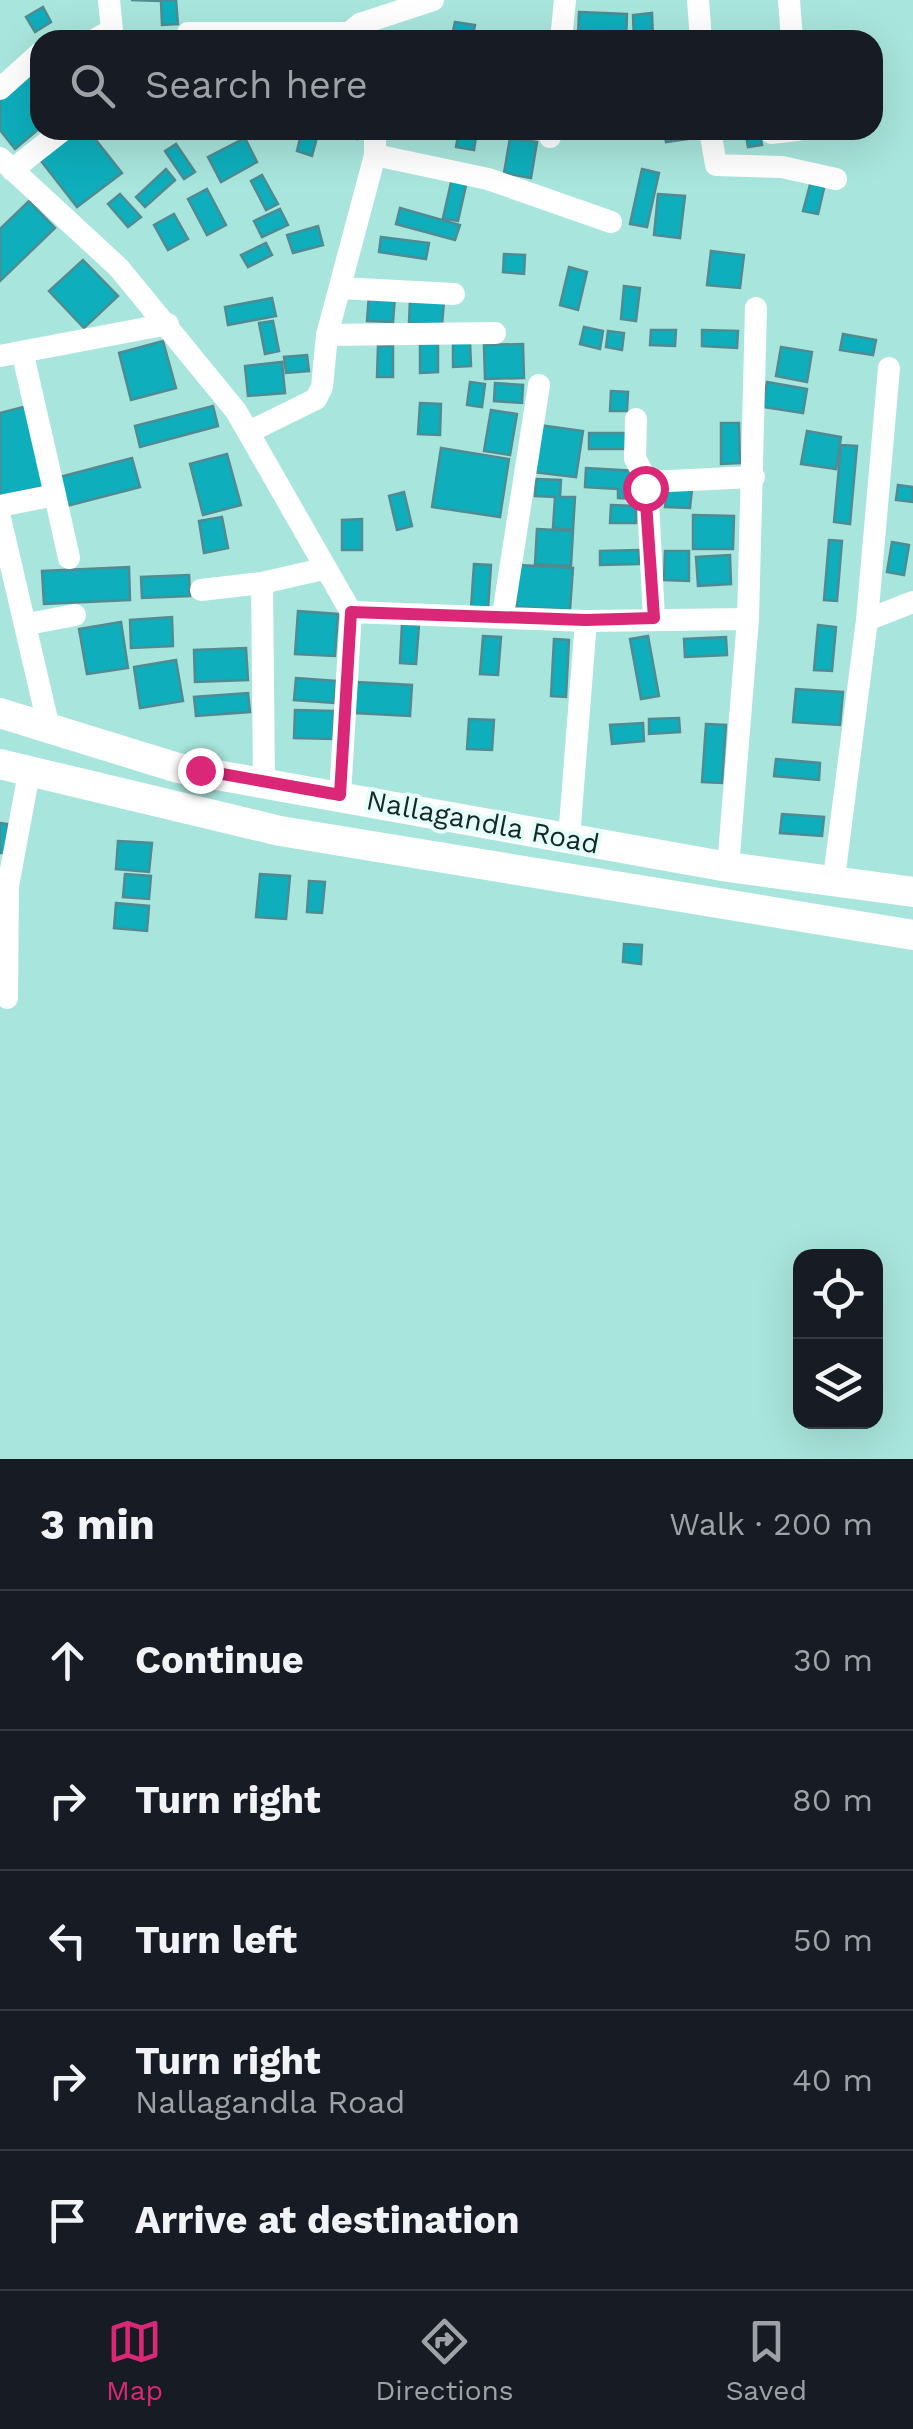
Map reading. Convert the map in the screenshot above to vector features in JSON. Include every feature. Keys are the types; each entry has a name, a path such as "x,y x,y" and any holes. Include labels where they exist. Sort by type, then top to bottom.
{"main road":[{"name":"Nallagandla Road","path":"0,712 178,768 728,867 834,878 913,892"},
{"name":"Nallagandla Road","path":"14,768 280,831 913,935"}],"street":[{"path":"109,0 112,30"},
{"path":"351,30 363,0"},
{"path":"383,29 433,0"},
{"path":"562,30 566,0"},
{"path":"698,0 701,30"},
{"path":"789,0 791,30"},
{"path":"0,89 30,62"},
{"path":"46,140 6,164 119,268 168,324 248,432 351,612 340,795"},
{"path":"248,432 316,399 322,387 328,335 375,155 375,140"},
{"path":"712,140 716,165 782,167 836,178"},
{"path":"375,155 488,178 610,222"},
{"path":"340,288 454,294"},
{"path":"728,867 748,619 754,477 750,404 756,308"},
{"path":"69,558 11,356 168,324"},
{"path":"328,335 495,333"},
{"path":"834,878 868,620 889,368"},
{"path":"503,615 539,385"},
{"path":"636,419 635,458 647,482 654,618"},
{"path":"647,482 754,477"},
{"path":"0,506 54,495"},
{"path":"0,518 28,624 49,728"},
{"path":"201,590 323,569"},
{"path":"262,582 264,781"},
{"path":"868,620 913,602"},
{"path":"351,612 586,620 748,619"},
{"path":"28,624 75,615"},
{"path":"569,838 586,620"},
{"path":"7,998 14,768"}],"building":[{"path":"131,0 176,0 178,24 162,25 161,1"},
{"path":"43,7 51,22 34,30 26,17"},
{"path":"579,12 627,14 626,30 578,30"},
{"path":"652,13 653,30 634,30 633,15"},
{"path":"455,22 475,25 474,30 453,30"},
{"path":"30,75 30,136 15,149 0,130 0,99"},
{"path":"61,140 96,140 122,173 77,207 38,157"},
{"path":"246,140 257,162 221,182 208,157"},
{"path":"300,140 316,140 312,156 297,151"},
{"path":"457,140 476,140 474,150 456,147"},
{"path":"510,140 537,142 531,178 504,173"},
{"path":"747,140 761,140 762,145 748,147"},
{"path":"176,144 195,172 184,179 165,151"},
{"path":"166,169 175,180 145,207 136,197"},
{"path":"642,169 659,173 647,227 630,224"},
{"path":"262,175 278,204 266,210 251,181"},
{"path":"452,178 467,181 458,221 443,218"},
{"path":"811,181 825,184 818,214 803,211"},
{"path":"207,189 226,225 207,235 188,199"},
{"path":"120,194 141,217 128,227 108,204"},
{"path":"658,194 685,196 680,238 654,235"},
{"path":"29,201 55,228 0,281 0,229"},
{"path":"400,208 460,225 455,240 396,224"},
{"path":"280,209 288,225 262,237 254,221"},
{"path":"174,214 188,239 168,250 154,225"},
{"path":"318,226 323,245 293,253 287,235"},
{"path":"381,237 429,243 426,259 379,252"},
{"path":"266,243 272,255 248,267 241,255"},
{"path":"711,251 744,255 740,288 707,285"},
{"path":"504,254 525,255 524,274 503,272"},
{"path":"83,260 118,296 84,328 49,291"},
{"path":"569,267 587,272 578,310 560,305"},
{"path":"624,286 640,288 636,321 621,319"},
{"path":"369,294 395,296 393,322 367,321"},
{"path":"272,298 276,316 228,325 225,307"},
{"path":"410,299 444,301 442,325 409,323"},
{"path":"273,321 279,351 265,354 259,323"},
{"path":"584,327 603,331 600,349 580,344"},
{"path":"651,330 676,330 675,346 650,345"},
{"path":"702,330 738,331 737,348 702,346"},
{"path":"608,331 624,333 622,350 606,347"},
{"path":"843,334 876,340 873,355 840,350"},
{"path":"420,340 438,340 438,372 420,373"},
{"path":"163,341 176,388 131,400 119,353"},
{"path":"470,341 471,366 453,367 453,342"},
{"path":"523,344 524,378 485,379 484,345"},
{"path":"378,346 393,346 393,377 377,377"},
{"path":"781,347 812,352 807,382 776,376"},
{"path":"307,355 309,371 286,373 284,357"},
{"path":"282,362 285,393 248,396 245,366"},
{"path":"470,382 485,384 482,407 467,405"},
{"path":"767,382 807,389 803,413 763,407"},
{"path":"495,383 523,385 522,403 494,401"},
{"path":"611,391 628,392 627,411 610,411"},
{"path":"420,403 441,404 440,435 418,434"},
{"path":"27,406 46,486 0,497 0,413"},
{"path":"213,406 218,426 140,447 135,426"},
{"path":"491,410 517,414 510,455 484,451"},
{"path":"721,423 739,423 740,463 721,464"},
{"path":"539,425 583,431 576,477 532,472"},
{"path":"807,431 841,437 836,469 801,464"},
{"path":"589,433 627,433 626,449 589,449"},
{"path":"841,445 857,446 850,524 834,522"},
{"path":"441,448 509,459 500,517 432,507"},
{"path":"227,454 241,505 203,515 190,464"},
{"path":"132,458 140,487 67,506 60,477"},
{"path":"586,468 637,471 636,499 618,498 618,489 585,487"},
{"path":"536,479 561,480 560,497 575,497 573,530 553,528 555,497 535,496"},
{"path":"898,485 913,487 913,502 896,500"},
{"path":"667,488 692,489 690,508 665,507"},
{"path":"404,492 412,526 397,530 389,496"},
{"path":"611,505 636,506 636,523 610,523"},
{"path":"693,515 734,516 733,549 693,549"},
{"path":"222,517 228,548 204,553 199,521"},
{"path":"362,519 362,550 342,550 342,520"},
{"path":"537,529 573,531 571,566 535,564"},
{"path":"829,540 842,541 837,601 824,600"},
{"path":"892,542 909,545 904,575 887,572"},
{"path":"639,550 639,564 600,565 600,551"},
{"path":"665,551 689,551 689,581 664,580"},
{"path":"730,555 731,584 698,586 696,557"},
{"path":"474,564 491,565 488,609 471,608"},
{"path":"518,565 573,568 570,610 516,607"},
{"path":"129,567 130,600 44,604 42,571"},
{"path":"189,575 190,596 142,598 141,577"},
{"path":"298,611 338,614 335,656 295,654"},
{"path":"172,617 173,646 131,648 130,620"},
{"path":"121,622 128,668 87,674 79,629"},
{"path":"402,624 419,625 416,664 400,663"},
{"path":"818,625 836,627 832,671 814,670"},
{"path":"483,636 501,637 498,675 480,674"},
{"path":"648,636 659,696 641,699 630,639"},
{"path":"726,637 727,655 685,657 684,639"},
{"path":"554,639 569,640 566,697 551,696"},
{"path":"246,648 248,680 195,682 194,650"},
{"path":"176,660 183,701 140,708 134,667"},
{"path":"296,678 336,681 334,703 294,700"},
{"path":"356,682 412,685 410,716 354,713"},
{"path":"796,689 843,692 840,725 793,722"},
{"path":"248,693 250,712 196,716 194,697"},
{"path":"295,710 334,711 333,739 294,738"},
{"path":"679,718 680,732 649,734 649,719"},
{"path":"469,719 494,720 492,750 467,749"},
{"path":"643,723 644,741 612,744 610,725"},
{"path":"706,724 726,725 722,783 702,782"},
{"path":"776,759 820,763 819,780 774,776"},
{"path":"782,814 824,817 822,836 780,833"},
{"path":"0,823 8,824 5,853 0,853"},
{"path":"118,841 152,843 149,872 116,869"},
{"path":"125,874 151,876 149,899 123,897"},
{"path":"260,874 290,876 286,919 256,917"},
{"path":"309,881 325,882 322,913 307,912"},
{"path":"116,903 149,906 147,931 114,928"},
{"path":"624,944 642,945 641,964 623,962"}],"route":[{"path":"200,770 340,795 351,612 586,620 654,618 645,488"}]}
